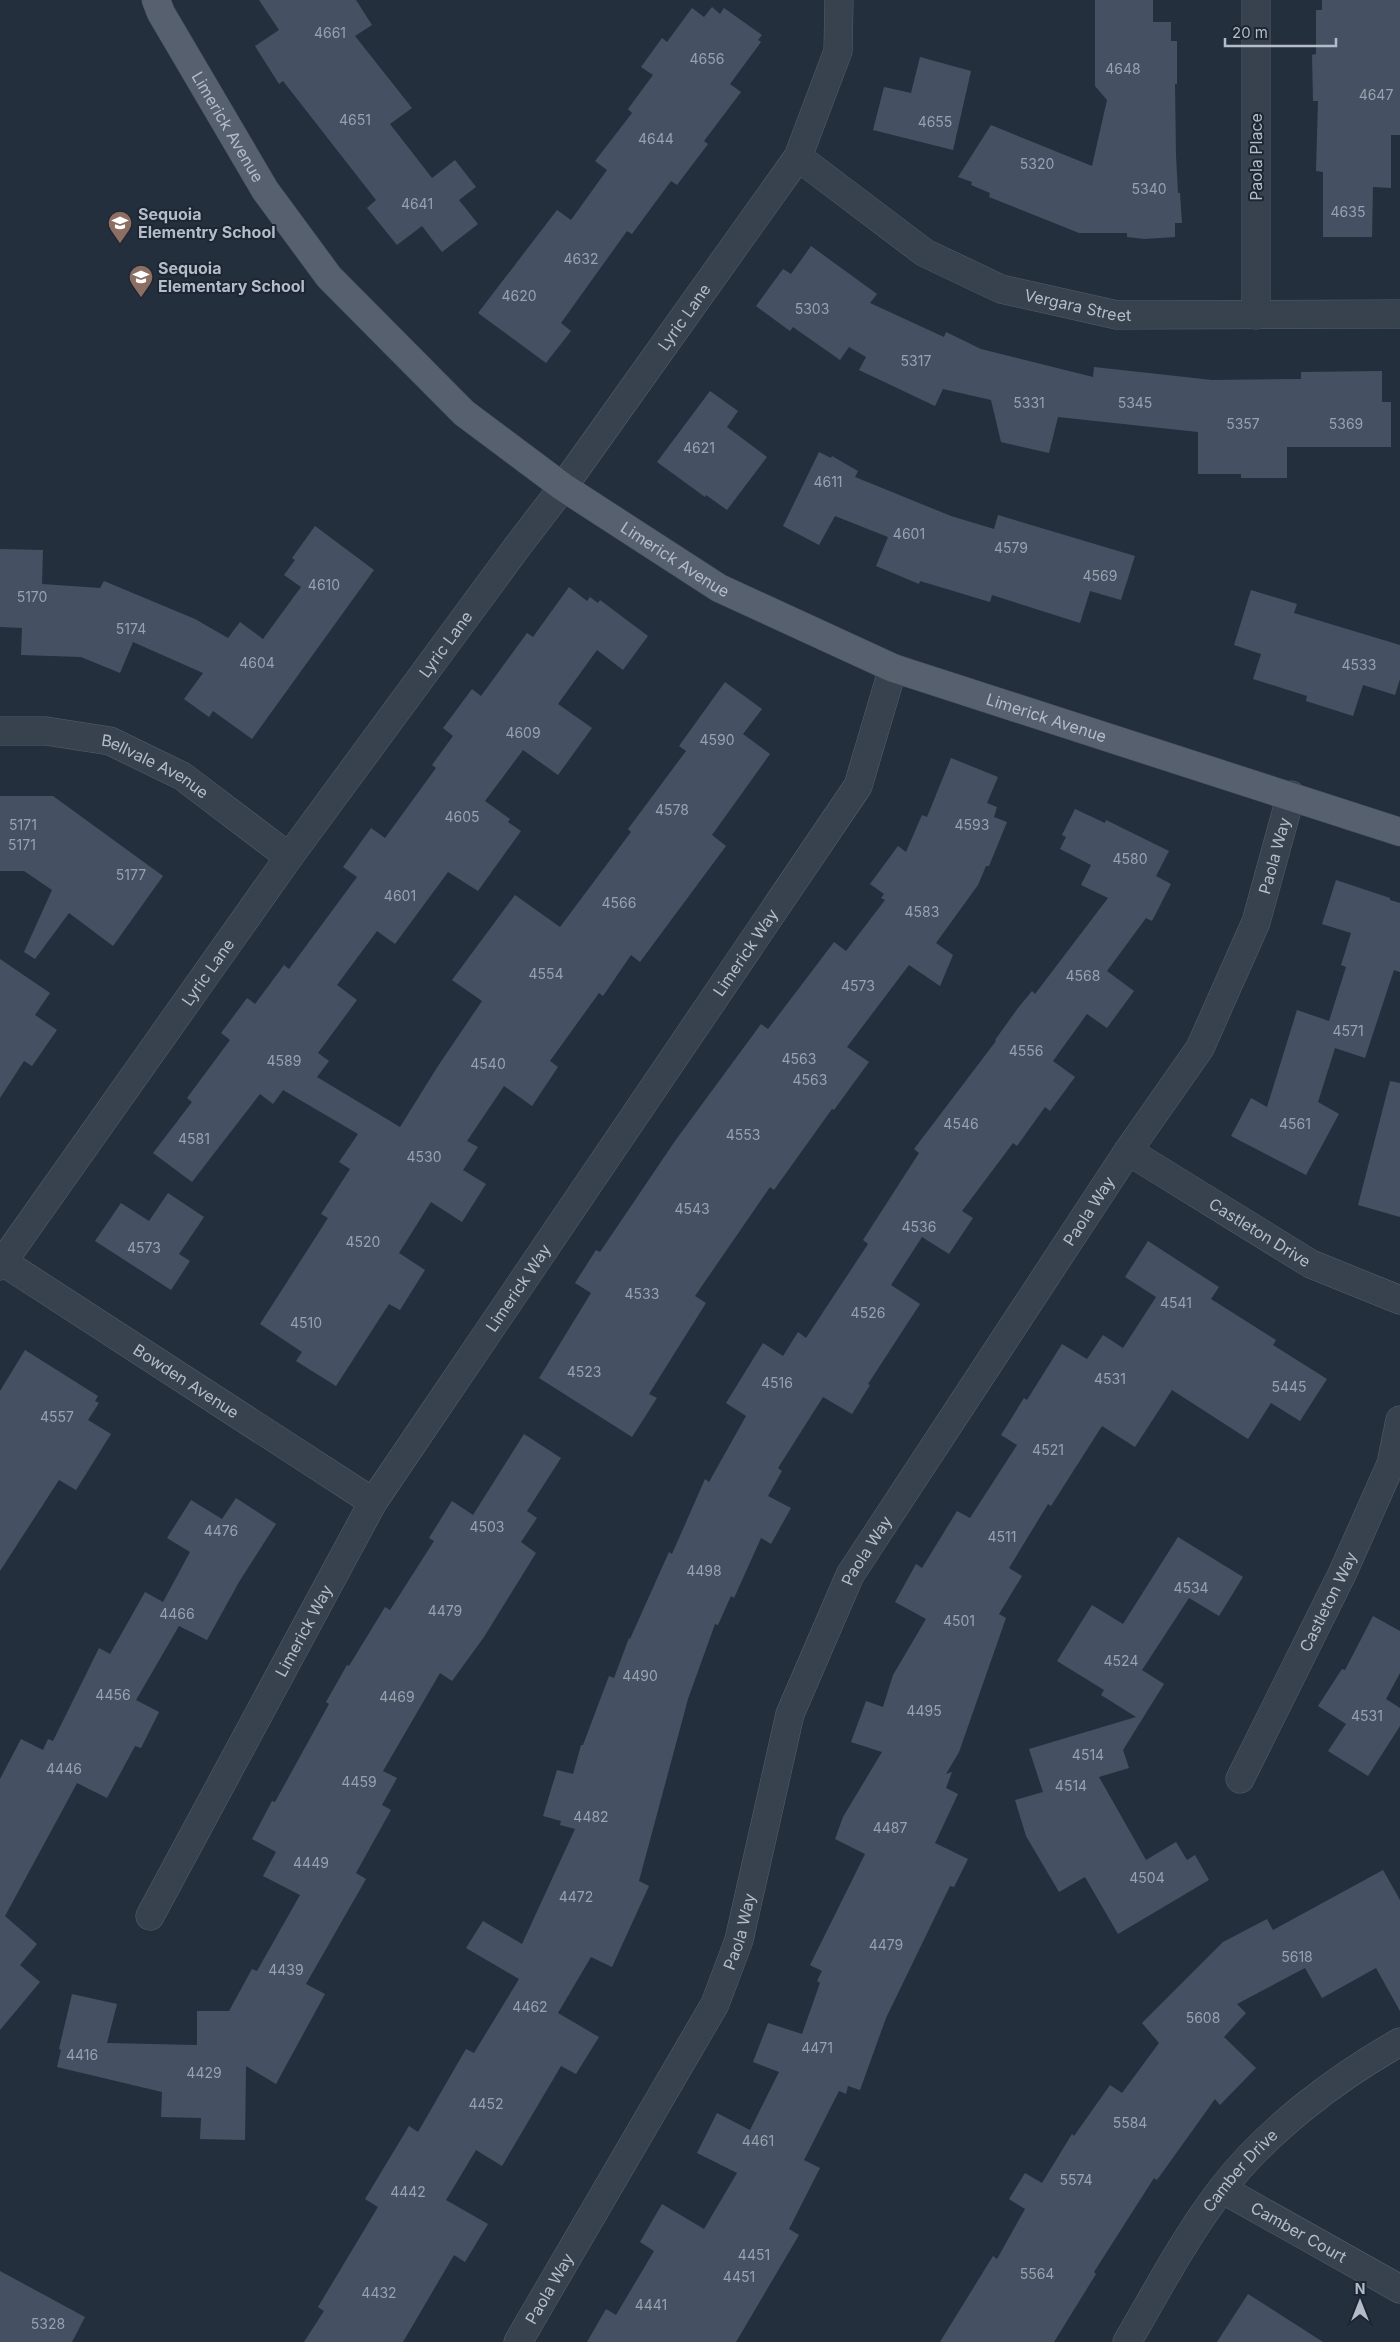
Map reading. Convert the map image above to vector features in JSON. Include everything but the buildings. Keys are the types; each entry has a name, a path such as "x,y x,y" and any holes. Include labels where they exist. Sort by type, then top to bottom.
{"main road":[{"name":"Limerick Avenue","path":"156,0 161,13 265,190 329,277 464,413 563,487 719,588 894,668 1291,795 1400,832"}],"street":[{"name":"Lyric Lane","path":"1,1263 289,857 563,487 798,157 838,51 839,0"},
{"name":"Paola Place","path":"1256,0 1256,314"},
{"name":"Vergara Street","path":"798,157 925,253 1001,289 1117,314 1400,314"},
{"name":"Limerick Way","path":"150,1916 373,1502 858,786 894,668"},
{"name":"Bellvale Avenue","path":"0,731 46,731 110,741 182,776 289,857"},
{"name":"Paola Way","path":"518,2342 715,2004 739,1940 790,1714 850,1575 1128,1151 1200,1048 1256,922 1291,795"},
{"name":"Castleton Drive","path":"1128,1151 1311,1264 1400,1300"},
{"name":"Bowden Avenue","path":"1,1263 373,1502"},
{"name":"Castleton Way","path":"1240,1779 1343,1572 1391,1464 1400,1420"},
{"name":"Camber Drive","path":"1127,2342 1196,2225 1222,2189 1256,2152 1292,2118 1335,2084 1400,2042"},
{"name":"Camber Court","path":"1222,2189 1400,2289"}],"place":[{"name":"Sequoia Elementry School","path":"120,244"},
{"name":"Sequoia Elementary School","path":"141,298"}]}
